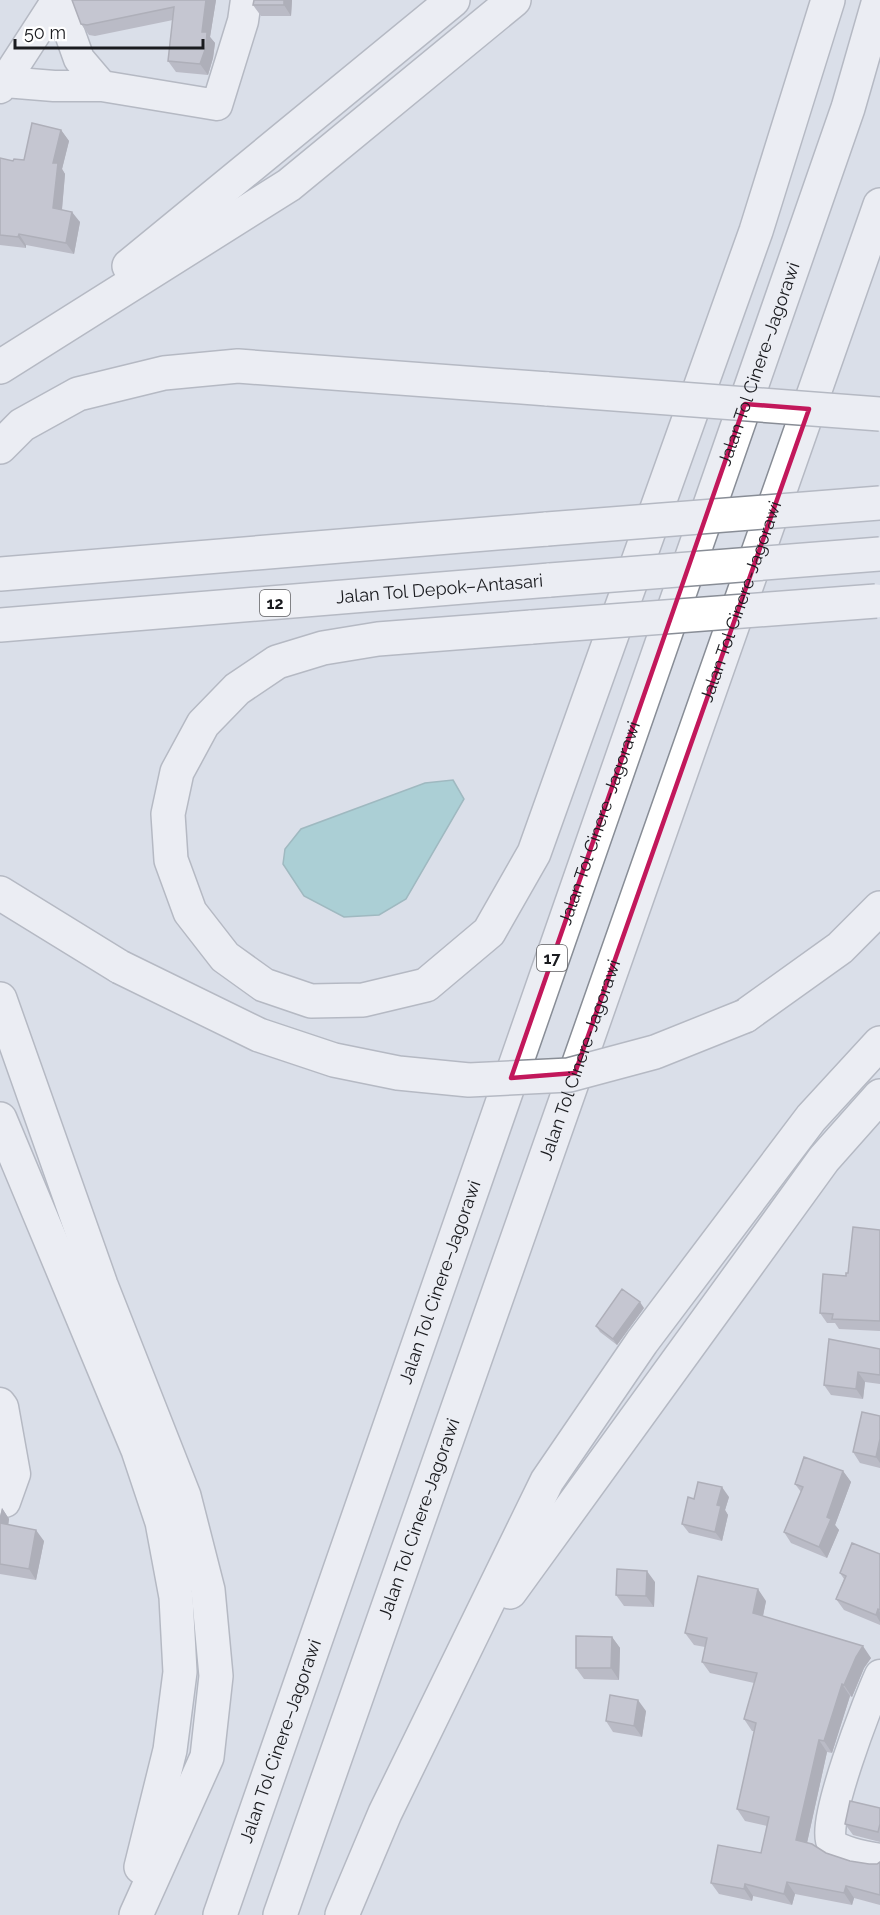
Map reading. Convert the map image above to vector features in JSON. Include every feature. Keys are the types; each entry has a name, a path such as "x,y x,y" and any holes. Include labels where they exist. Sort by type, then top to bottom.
{"highway":[{"path":"9,362 453,0"},
{"path":"9,362 289,185 514,0"},
{"path":"828,0 756,231 538,842 534,853 489,932 426,986 363,1000 310,1001 264,985 225,957 190,912 171,860 168,814 177,772 203,724 237,689 277,662 323,648 378,639 532,627 878,601"},
{"name":"Jalan Tol Cinere–Jagorawi","path":"220,1915 848,108 879,0"},
{"name":"Jalan Tol Cinere-Jagorawi","path":"280,1915 880,205"},
{"path":"0,447 21,425 78,394 164,373 238,366 880,414"},
{"path":"0,574 880,503"},
{"name":"Jalan Tol Depok–Antasari","path":"0,625 880,554"},
{"path":"0,893 120,967 259,1035 334,1060 398,1073 469,1080 569,1075 655,1053 745,1016 840,948 880,908"},
{"path":"0,999 101,1285 184,1496 208,1590 216,1676 207,1757 136,1915"},
{"path":"342,1915 386,1813 547,1481 642,1342 811,1118 880,1043"},
{"path":"461,1659 824,1159 880,1096"},
{"path":"0,1119 138,1450 162,1522 176,1597 180,1672 170,1750 129,1915"}],"street":[{"path":"57,0 8,68 54,86 102,86 217,105 243,21 246,0"},
{"path":"57,0 79,59 102,86"},
{"path":"0,1404 3,1407 15,1474 5,1502 0,1502"},
{"path":"880,1675 857,1733 835,1803 829,1833 831,1842 839,1849 880,1859"}],"highlighted area":[{"path":"745,404 809,409 772,511 575,1073 511,1078"}],"water":[{"path":"453,780 464,799 406,899 379,915 344,917 304,896 283,864 285,849 301,829 425,783"}],"building":[{"path":"72,0 206,0 202,32 207,32 206,47 200,64 168,61 174,7 87,25 81,24"},
{"path":"254,0 284,0 284,5 253,5"},
{"path":"32,123 61,130 53,163 58,163 53,208 72,212 66,243 19,234 18,237 0,235 0,158 13,161 14,159 24,160"},
{"path":"853,1227 880,1230 880,1321 832,1319 833,1314 820,1313 823,1274 846,1276 848,1273"},
{"path":"622,1289 640,1302 613,1339 596,1326"},
{"path":"829,1339 880,1349 880,1375 858,1372 856,1389 824,1385"},
{"path":"862,1412 880,1416 880,1439 876,1457 853,1452"},
{"path":"804,1457 843,1471 827,1517 831,1519 819,1547 784,1532 803,1487 795,1484"},
{"path":"698,1482 722,1487 717,1505 721,1506 715,1532 682,1524 688,1497 694,1499"},
{"path":"0,1523 36,1530 29,1569 0,1564"},
{"path":"852,1543 880,1554 880,1610 878,1609 876,1615 836,1599 846,1576 840,1573"},
{"path":"617,1569 647,1571 646,1596 616,1595"},
{"path":"698,1576 758,1589 753,1613 863,1646 844,1685 842,1684 824,1741 819,1740 796,1840 812,1844 826,1853 850,1861 869,1864 880,1862 880,1895 846,1886 844,1893 787,1882 784,1894 745,1884 744,1889 711,1883 718,1845 761,1853 769,1817 737,1809 756,1723 744,1719 757,1673 702,1662 707,1638 685,1633"},
{"path":"576,1636 612,1637 611,1668 576,1668"},
{"path":"610,1695 638,1700 634,1726 606,1721"},
{"path":"850,1801 880,1808 878,1832 845,1824"}]}
